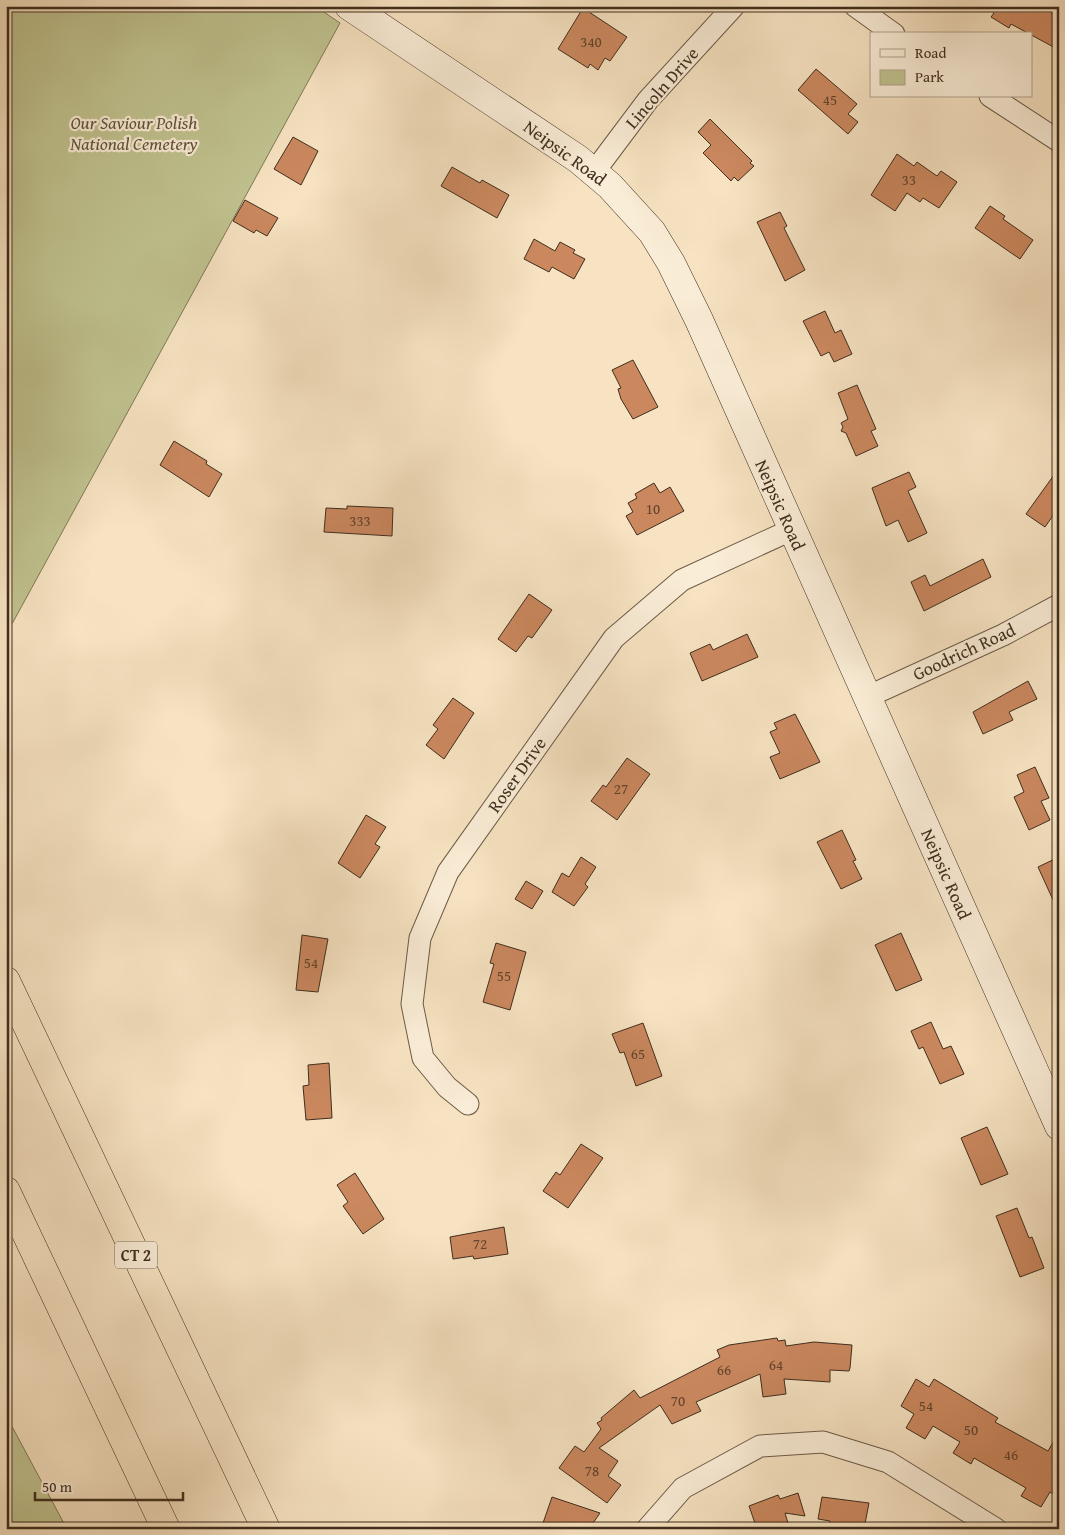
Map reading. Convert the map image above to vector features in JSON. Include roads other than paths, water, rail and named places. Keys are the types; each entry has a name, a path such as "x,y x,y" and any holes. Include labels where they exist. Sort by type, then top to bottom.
{"highway":[{"name":"CT 2","path":"6,981 266,1529"},
{"path":"6,1192 166,1529"}],"street":[{"name":"Neipsic Road","path":"349,6 578,159 626,203 652,232 671,262 699,320 791,530 1056,1110"},
{"name":"Lincoln Drive","path":"594,172 648,100 734,6"},
{"path":"855,6 891,32"},
{"path":"993,98 1059,141"},
{"name":"Roser Drive","path":"468,1104 447,1087 423,1058 412,1004 420,938 448,872 614,638 682,580 791,530"},
{"name":"Goodrich Road","path":"867,697 1003,635 1059,605"},
{"path":"648,1529 683,1488 760,1446 823,1442 888,1462 996,1529"}],"park label":[{"name":"Our Saviour Polish National Cemetery","path":"134,133"}]}
